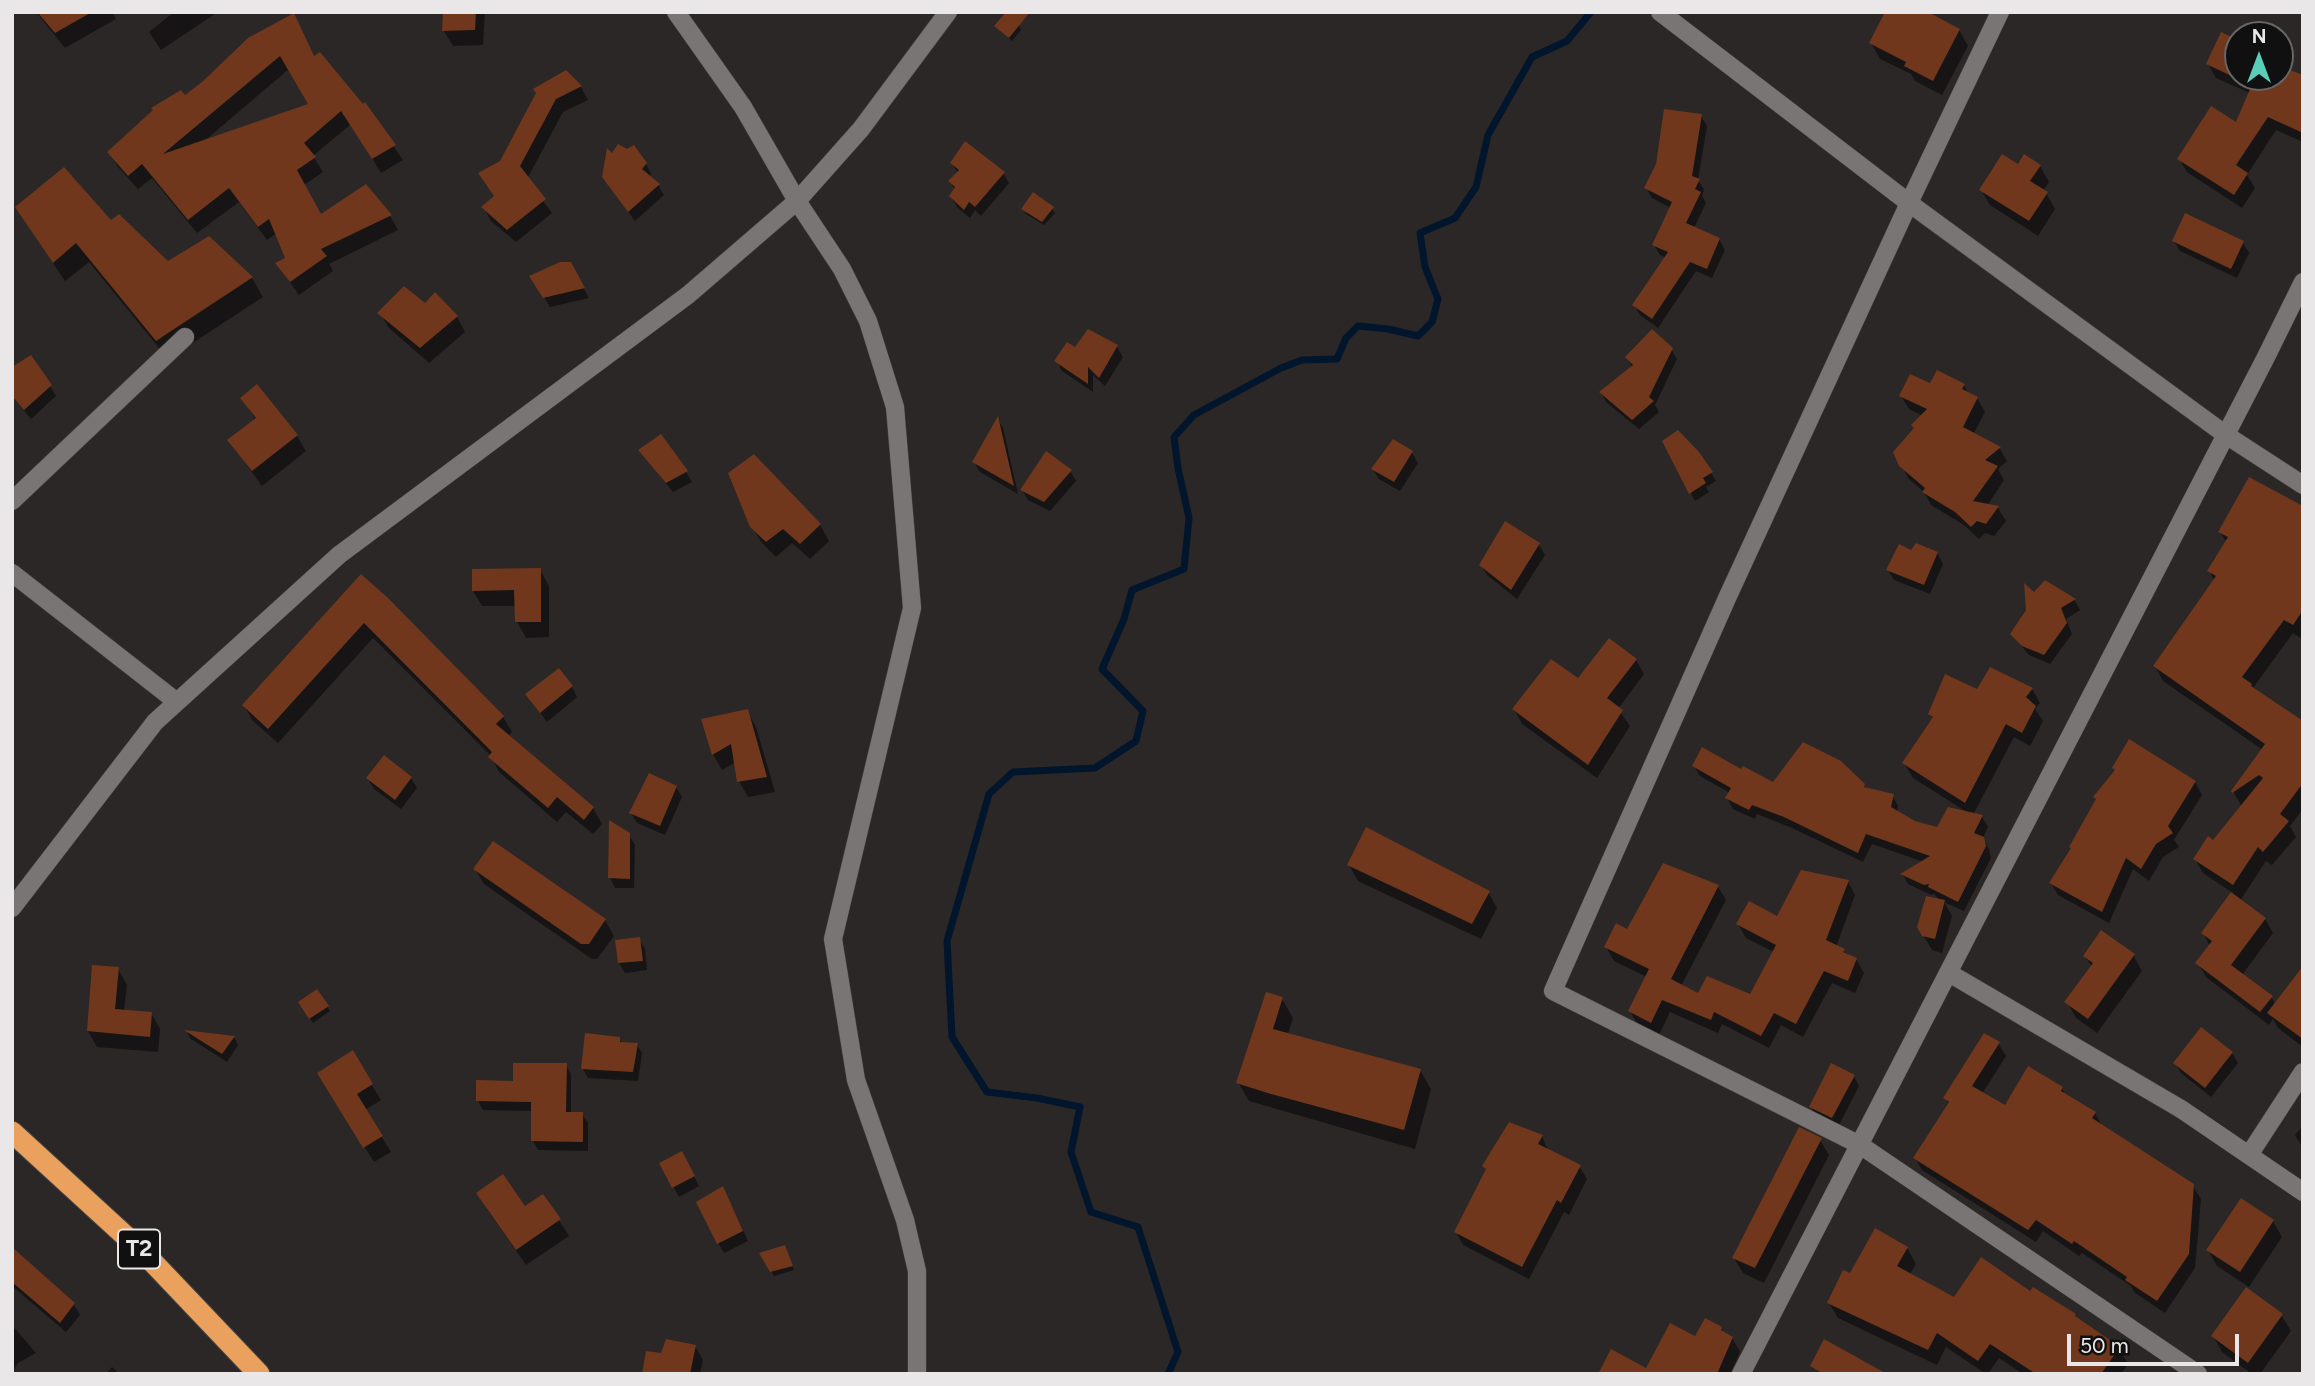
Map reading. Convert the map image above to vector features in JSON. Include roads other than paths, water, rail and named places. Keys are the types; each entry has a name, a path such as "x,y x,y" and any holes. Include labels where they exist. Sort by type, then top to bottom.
{"highway":[{"name":"T2","path":"12,1132 144,1253 259,1374"}],"street":[{"path":"676,12 743,107 797,201 842,269 868,321 895,407 912,608 834,939 856,1080 905,1220 917,1271 917,1374"},
{"path":"12,908 155,722 340,555 688,295 797,201 861,129 948,12"},
{"path":"1660,12 1909,203 2226,435 2303,485"},
{"path":"2000,12 1728,596 1553,990 1860,1145 2198,1374"},
{"path":"1741,1374 2303,282"},
{"path":"12,501 185,337"},
{"path":"12,573 177,702"},
{"path":"1949,973 2181,1109 2303,1192"},
{"path":"2249,1155 2303,1072"}],"waterway":[{"path":"1168,1374 1178,1352 1138,1227 1091,1212 1071,1152 1080,1107 987,1092 952,1037 947,941 989,794 1013,772 1095,768 1136,741 1143,711 1102,669 1124,619 1132,590 1184,569 1189,518 1174,437 1194,415 1281,368 1302,360 1337,359 1346,338 1358,326 1418,336 1432,322 1438,299 1425,267 1420,233 1455,218 1476,187 1488,135 1532,57 1567,41 1591,12"}]}
